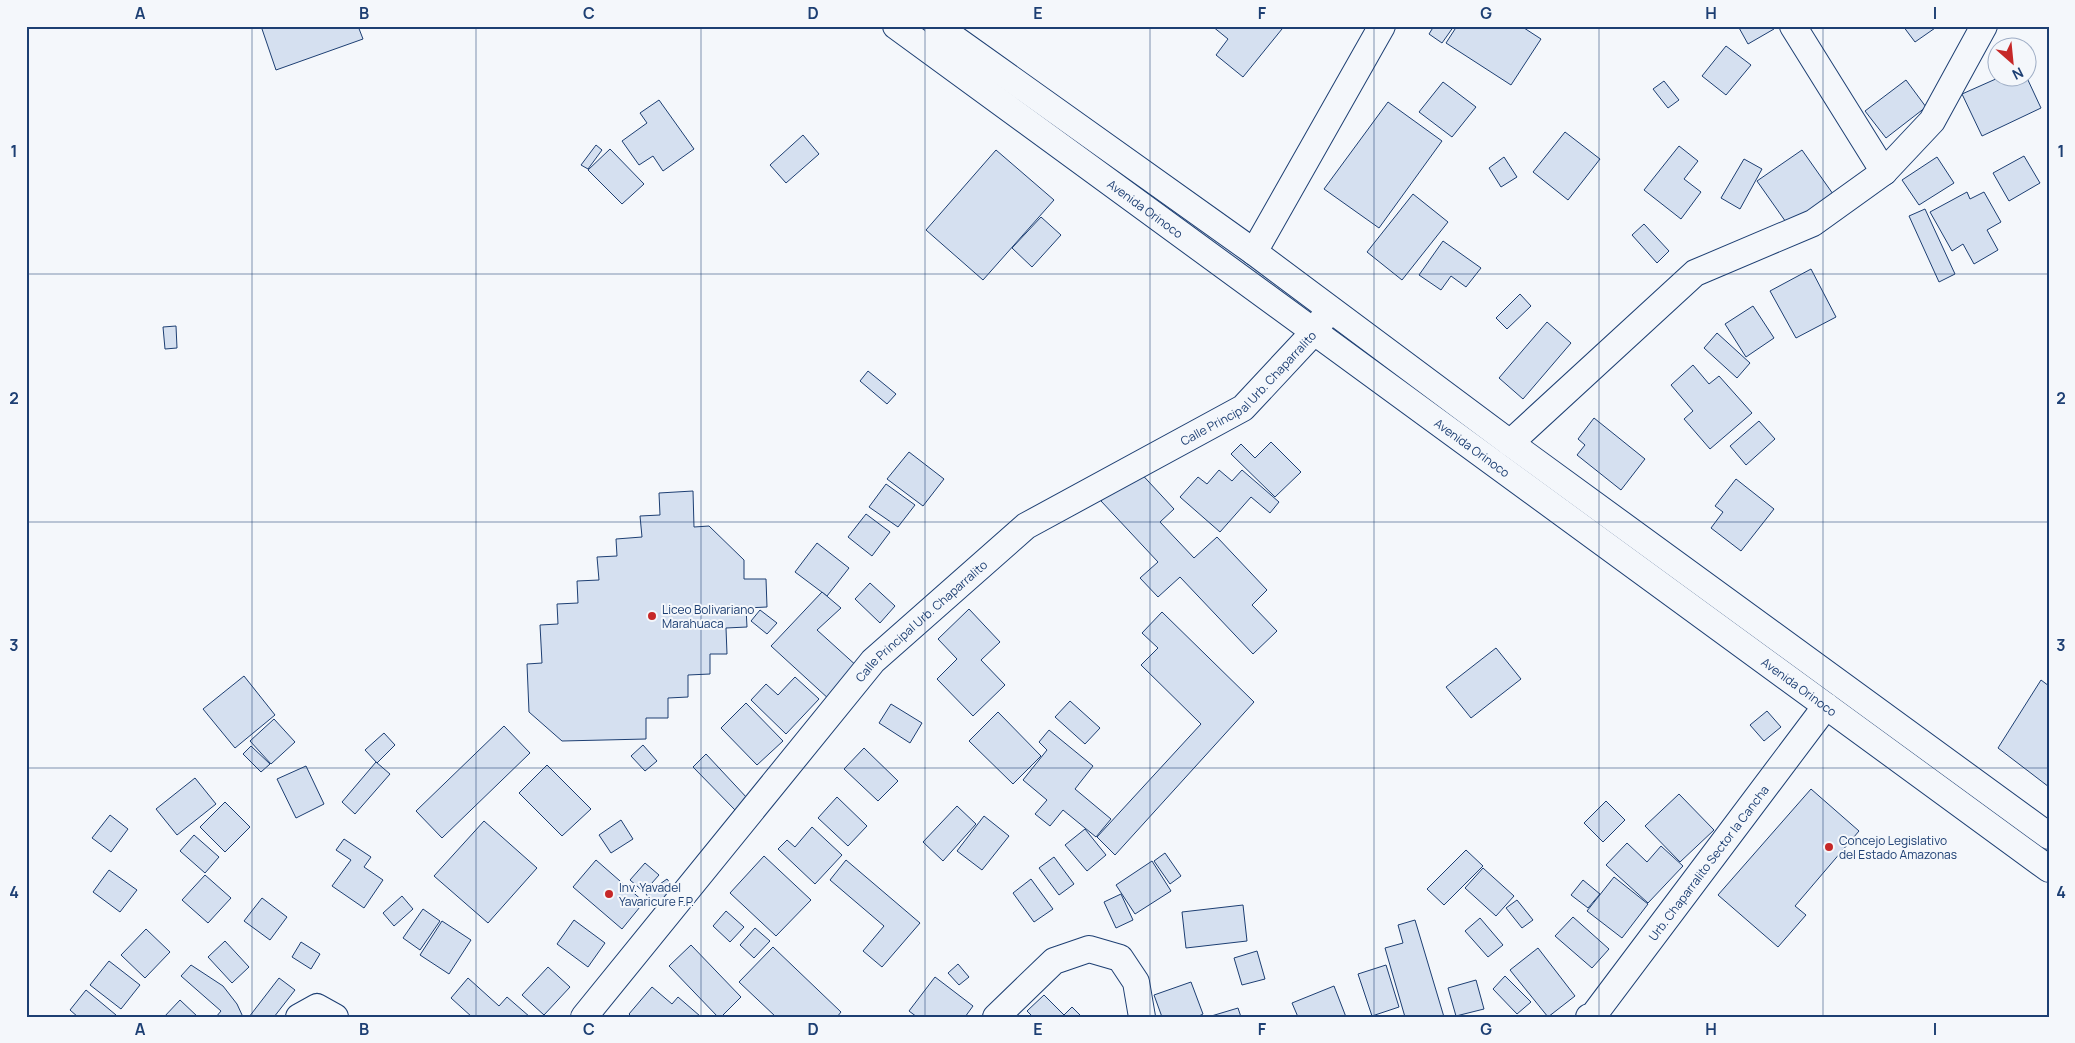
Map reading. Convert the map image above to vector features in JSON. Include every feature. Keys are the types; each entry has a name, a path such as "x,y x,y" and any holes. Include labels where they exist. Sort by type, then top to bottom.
{"street":[{"name":"Avenida Orinoco","path":"896,26 2049,869"},
{"path":"936,26 1254,252 1510,443 2049,836"},
{"path":"1254,252 1382,26"},
{"path":"1793,26 1884,172"},
{"path":"1510,443 1695,273 1813,223 1884,172 1932,121 1984,26"},
{"name":"Calle Principal Urb. Chaparralito","path":"584,1017 873,661 1026,526 1243,408 1314,332 1330,308"},
{"name":"Urb. Chaparralito Sector la Cancha","path":"1589,1017 1593,1016 1826,706"},
{"path":"996,1017 1054,961 1089,949 1120,958 1136,982 1142,1017"},
{"path":"299,1017 317,1007 336,1017"}],"building":[{"path":"261,26 358,26 363,39 276,70"},
{"path":"1212,26 1279,26 1282,29 1243,77 1216,55 1228,39"},
{"path":"1434,26 1454,26 1442,43 1429,34"},
{"path":"1457,26 1521,26 1541,39 1511,85 1446,43"},
{"path":"1738,26 1772,26 1774,29 1748,44"},
{"path":"1903,26 1938,26 1915,42"},
{"path":"1726,46 1751,65 1726,95 1702,76"},
{"path":"1906,80 1926,107 1886,138 1865,111"},
{"path":"1664,81 1679,100 1668,108 1653,89"},
{"path":"1443,82 1476,107 1452,137 1419,112"},
{"path":"1988,82 1988,88 2032,88 2041,108 1982,136 1962,94"},
{"path":"659,100 694,149 663,171 653,156 639,165 622,141 647,123 640,113"},
{"path":"1388,102 1442,141 1379,228 1324,189"},
{"path":"1565,132 1600,159 1568,200 1533,172"},
{"path":"803,135 819,154 786,183 770,165"},
{"path":"596,145 602,150 588,169 581,165"},
{"path":"1679,146 1698,161 1684,179 1701,192 1681,219 1644,190"},
{"path":"610,149 644,184 622,204 588,170"},
{"path":"996,150 1054,200 983,280 926,230"},
{"path":"1802,150 1833,194 1788,225 1757,181"},
{"path":"2024,156 2040,183 2009,201 1993,173"},
{"path":"1504,157 1517,177 1501,187 1489,168"},
{"path":"1937,157 1954,183 1919,205 1902,180"},
{"path":"1744,159 1762,169 1740,209 1721,198"},
{"path":"1967,192 1970,199 1984,192 2001,222 1987,230 1998,250 1974,264 1963,244 1952,251 1930,212"},
{"path":"1413,194 1448,222 1402,280 1367,252"},
{"path":"1925,209 1955,274 1939,282 1909,216"},
{"path":"1041,217 1061,235 1032,267 1012,248"},
{"path":"1644,224 1669,251 1657,263 1632,235"},
{"path":"1443,241 1481,268 1466,287 1451,276 1441,290 1419,275"},
{"path":"1811,269 1836,317 1796,338 1770,291"},
{"path":"1520,294 1531,306 1507,329 1496,318"},
{"path":"1753,306 1774,338 1746,357 1725,324"},
{"path":"1547,322 1571,343 1523,399 1499,378"},
{"path":"176,326 177,348 165,349 163,327"},
{"path":"1717,333 1750,363 1737,378 1704,348"},
{"path":"1693,365 1709,384 1719,376 1752,413 1710,449 1684,419 1693,411 1671,385"},
{"path":"868,371 896,394 887,404 860,381"},
{"path":"1594,418 1645,459 1621,490 1577,455 1585,445 1578,439"},
{"path":"1759,421 1775,439 1746,465 1730,446"},
{"path":"1271,442 1301,472 1275,497 1231,454 1241,444 1255,458"},
{"path":"909,452 944,479 923,506 887,479"},
{"path":"1136,468 1174,509 1160,522 1194,558 1217,537 1267,590 1252,605 1277,631 1253,654 1180,577 1158,597 1140,578 1158,562 1101,501"},
{"path":"1219,470 1232,481 1242,470 1279,502 1270,513 1251,497 1220,532 1180,497 1198,477 1207,484"},
{"path":"1736,479 1774,509 1741,551 1711,528 1723,512 1715,506"},
{"path":"886,484 915,505 898,527 869,507"},
{"name":"Liceo Bolivariano Marahuaca","path":"693,491 694,527 709,526 744,560 744,579 766,579 767,607 746,608 747,627 726,628 727,654 710,654 710,674 688,675 688,697 668,698 668,718 646,718 646,739 562,741 529,712 527,664 542,663 540,625 558,624 557,604 578,603 577,581 599,580 597,557 617,556 616,539 642,537 640,516 660,515 659,493"},
{"path":"866,514 890,532 872,556 848,537"},
{"path":"817,543 849,568 827,596 795,572"},
{"path":"870,583 895,606 880,623 855,599"},
{"path":"822,592 841,608 817,630 859,668 830,700 771,646"},
{"path":"969,609 1000,642 981,660 1005,685 973,716 937,679 957,659 938,639"},
{"path":"760,610 777,623 767,634 751,621"},
{"path":"1162,612 1254,702 1115,855 1097,837 1201,724 1141,665 1158,648 1142,633"},
{"path":"1496,648 1521,679 1471,718 1446,687"},
{"path":"244,676 275,715 235,748 203,709"},
{"path":"795,677 819,699 786,734 751,700 766,684 778,695"},
{"path":"2041,680 2049,686 2049,787 1998,748"},
{"path":"1070,701 1100,728 1085,744 1055,717"},
{"path":"746,703 783,741 757,765 721,728"},
{"path":"891,704 922,723 910,743 879,723"},
{"path":"1767,711 1781,727 1764,741 1750,725"},
{"path":"998,712 1041,756 1013,784 969,741"},
{"path":"274,719 295,742 271,764 250,741"},
{"path":"504,726 530,753 442,838 416,811"},
{"path":"1049,730 1093,766 1075,789 1111,819 1096,837 1063,810 1050,826 1035,814 1047,800 1023,780 1047,750 1039,742"},
{"path":"384,733 395,745 377,763 365,750"},
{"path":"643,745 657,761 645,771 631,756"},
{"path":"251,746 270,764 261,772 243,754"},
{"path":"864,748 898,781 878,801 844,769"},
{"path":"706,754 748,799 736,811 693,767"},
{"path":"376,762 390,774 355,814 342,802"},
{"path":"547,765 591,809 562,836 519,793"},
{"path":"306,766 324,804 296,818 277,779"},
{"path":"195,778 216,804 177,835 156,809"},
{"path":"1811,789 1859,831 1795,906 1806,915 1778,947 1718,895"},
{"path":"1679,794 1714,830 1680,862 1645,826"},
{"path":"837,797 867,826 848,846 818,818"},
{"path":"1606,801 1625,820 1603,842 1584,823"},
{"path":"225,802 250,827 225,852 200,827"},
{"path":"957,806 976,824 943,861 923,842"},
{"path":"110,815 128,829 111,852 92,838"},
{"path":"984,816 1009,836 982,870 957,851"},
{"path":"621,820 633,839 611,853 599,835"},
{"path":"484,821 537,868 488,923 434,876"},
{"path":"812,827 842,855 815,884 778,849 787,840 795,847"},
{"path":"1085,829 1106,855 1087,871 1065,845"},
{"path":"194,835 219,857 205,873 180,851"},
{"path":"344,839 371,857 364,867 383,880 364,908 332,886 351,860 336,850"},
{"path":"1627,843 1647,862 1661,846 1683,866 1648,903 1606,865"},
{"path":"1466,850 1483,866 1444,905 1427,889"},
{"path":"1165,853 1181,876 1170,884 1154,861"},
{"path":"764,856 811,900 776,936 730,893"},
{"path":"1054,857 1074,884 1059,895 1039,868"},
{"name":"Inv. Yavadel Yavaricure F.P.","path":"596,860 644,902 622,929 573,887"},
{"path":"846,860 920,923 882,967 863,951 884,926 830,880"},
{"path":"1152,861 1171,891 1135,914 1116,885"},
{"path":"645,863 659,875 644,892 630,880"},
{"path":"1483,868 1514,896 1496,916 1465,888"},
{"path":"109,870 137,890 120,912 93,892"},
{"path":"205,875 231,898 208,923 182,900"},
{"path":"1614,877 1648,904 1622,938 1587,911"},
{"path":"667,879 676,891 655,906 646,894"},
{"path":"1031,879 1053,909 1034,922 1013,893"},
{"path":"1583,880 1600,894 1588,908 1571,895"},
{"path":"1121,894 1133,920 1116,928 1104,902"},
{"path":"402,896 413,909 394,926 383,913"},
{"path":"262,898 287,917 270,940 244,921"},
{"path":"1517,900 1533,920 1522,928 1506,908"},
{"path":"1243,905 1247,941 1186,948 1182,912"},
{"path":"423,909 440,921 420,950 403,938"},
{"path":"726,911 744,927 730,942 713,926"},
{"path":"1573,917 1609,949 1592,968 1555,936"},
{"path":"1480,918 1503,945 1488,957 1465,931"},
{"path":"574,920 605,943 588,967 557,944"},
{"path":"1415,920 1444,1017 1405,1017 1385,948 1403,943 1398,925"},
{"path":"442,921 471,940 449,974 420,955"},
{"path":"755,928 770,941 754,958 740,945"},
{"path":"146,929 170,952 145,978 121,955"},
{"path":"225,941 249,967 232,983 208,957"},
{"path":"301,942 320,954 311,969 292,957"},
{"path":"691,945 741,997 721,1017 718,1017 669,966"},
{"path":"773,947 841,1012 837,1017 776,1017 739,982"},
{"path":"1538,948 1575,996 1548,1017 1510,970"},
{"path":"1257,951 1265,979 1242,985 1234,958"},
{"path":"109,961 140,985 121,1009 90,985"},
{"path":"958,964 969,977 959,985 948,973"},
{"path":"191,965 223,986 237,1004 243,1017 216,1017 221,1011 181,976"},
{"path":"1386,965 1399,1007 1372,1016 1358,974"},
{"path":"548,967 570,987 544,1015 522,995"},
{"path":"1505,976 1531,1002 1517,1014 1493,989"},
{"path":"935,977 973,1006 965,1017 917,1017 909,1011"},
{"path":"279,978 295,990 274,1017 249,1017"},
{"path":"468,978 499,1006 507,997 530,1017 472,1017 451,998"},
{"path":"1476,980 1484,1009 1456,1016 1448,988"},
{"path":"1191,982 1203,1014 1197,1017 1162,1017 1154,995"},
{"path":"1334,986 1346,1017 1298,1017 1292,1003"},
{"path":"652,987 672,1004 678,997 700,1016 632,1017 629,1014"},
{"path":"86,990 116,1015 114,1017 78,1017 70,1010"},
{"path":"1044,995 1064,1015 1072,1007 1082,1017 1033,1017 1027,1011"},
{"path":"180,1000 198,1017 164,1017"},
{"path":"1238,1008 1241,1017 1208,1017"}],"place":[{"name":"Liceo Bolivariano Marahuaca","path":"652,616"},
{"name":"Concejo Legislativo del Estado Amazonas","path":"1829,847"},
{"name":"Inv. Yavadel Yavaricure F.P.","path":"609,894"}]}
